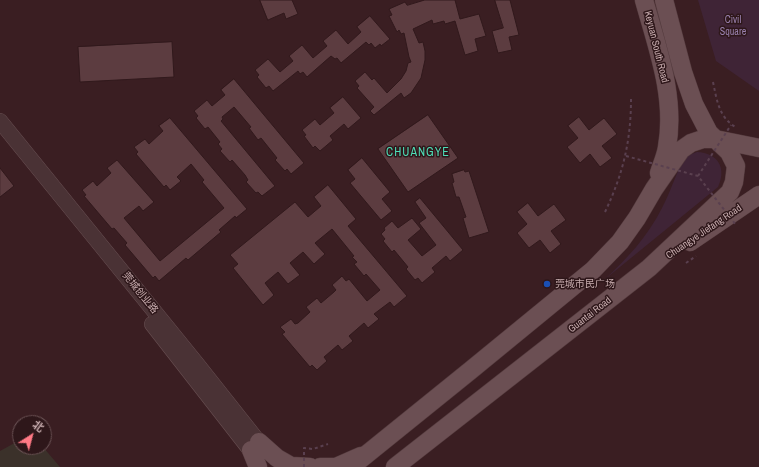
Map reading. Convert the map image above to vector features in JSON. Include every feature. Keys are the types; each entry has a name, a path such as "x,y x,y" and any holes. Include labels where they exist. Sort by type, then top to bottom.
{"main road":[{"name":"Keyuan South Road","path":"644,0 665,76 669,120 667,147 654,189"},
{"name":"Keyuan South Road","path":"664,0 683,72 694,104 708,133 715,140"},
{"path":"694,104 717,127 759,148"},
{"path":"351,467 593,270 620,242 681,150 691,143 703,139 715,140 739,137"},
{"name":"Guantai Road","path":"395,467 649,268 730,192 734,182 736,166 729,152 715,140"},
{"name":"Chuangye Jiefang Road","path":"649,268 759,195"},
{"path":"255,446 258,467"},
{"path":"255,446 291,466 310,467"},
{"path":"320,467 336,467 373,450"}],"street":[{"name":"莞城创业路","path":"0,121 197,364 255,446 264,467"},
{"name":"莞城创业路","path":"0,135 255,446 278,467"}],"path":[{"path":"713,82 719,108 739,137"},
{"path":"605,212 615,190 626,156 631,122 631,99"},
{"path":"698,176 731,125"},
{"path":"626,156 698,176 736,226"},
{"path":"304,467 304,448 313,449 328,444"}],"shaded area":[{"path":"12,444 12,455 50,455 60,467 0,467 0,451"}],"green space":[{"name":"Civil Square","path":"698,0 759,0 759,91 716,61"},
{"path":"697,152 710,155 719,163 721,168 721,180 718,187 604,280 621,264 644,238 662,208 683,161 689,155"}],"building":[{"path":"260,0 292,0 298,14 286,19 284,13 268,20"},
{"path":"425,0 455,0 460,19 479,14 486,36 475,39 478,51 465,55 455,21 445,24 444,21 433,24 432,20 413,29 419,43 423,42 425,51 425,60 421,78 411,93 404,98 401,93 374,115 370,111 374,107 357,88 359,86 355,81 365,72 372,80 374,78 387,93 401,79 406,71 408,63 411,62 404,33 401,34 399,30 397,32 389,16 392,15 389,9 405,2 407,5"},
{"path":"495,0 510,0 519,35 509,37 512,50 498,53 492,31 503,28"},
{"path":"370,16 390,39 381,46 380,44 375,48 371,43 369,45 366,42 341,63 337,58 335,59 331,56 307,77 303,72 300,74 298,71 273,91 269,86 266,88 257,77 259,75 255,70 268,59 280,72 293,61 289,56 302,45 313,58 327,46 323,41 336,30 348,44 361,32 357,27"},
{"path":"172,42 174,77 80,82 78,47"},
{"path":"234,79 304,163 291,174 287,169 285,171 275,160 277,158 261,138 258,140 249,128 251,127 234,107 222,117 223,119 221,121 275,186 262,196 258,192 256,193 246,182 248,180 245,175 232,160 230,162 220,151 222,149 218,144 220,142 208,127 205,129 196,118 198,116 194,111 207,100 212,106 225,95 221,90"},
{"path":"343,97 361,118 348,129 344,124 330,136 333,140 320,151 315,146 313,148 304,136 306,135 302,130 315,119 320,125 334,113 330,108"},
{"path":"428,115 458,158 408,192 378,149"},
{"path":"579,117 589,130 604,118 617,134 602,146 612,158 600,167 590,154 580,163 567,147 578,138 568,126"},
{"path":"170,118 247,209 236,218 235,216 219,230 221,232 188,260 186,258 159,281 155,276 153,278 125,245 127,243 114,228 112,229 84,196 86,195 82,190 93,181 97,186 111,173 107,168 117,160 154,202 143,211 139,206 124,218 160,261 224,208 202,182 204,180 191,164 177,177 181,181 170,190 166,185 164,187 136,154 138,152 134,147 145,139 149,144 163,131 159,126"},
{"path":"362,158 390,192 382,199 392,211 381,220 350,183 355,179 348,170"},
{"path":"0,168 14,186 0,197"},
{"path":"464,170 465,172 469,171 489,232 469,238 463,218 466,217 459,197 456,197 452,183 454,182 452,174"},
{"path":"328,185 356,219 348,226 407,296 394,307 390,302 374,314 379,319 368,328 364,323 349,336 353,341 342,350 338,345 324,357 327,361 317,370 312,365 310,367 282,334 285,332 280,327 291,319 295,324 298,323 310,312 306,307 317,298 321,303 336,290 332,285 342,276 346,281 349,279 367,301 380,290 366,274 364,276 354,264 357,262 352,257 354,256 332,229 315,243 325,254 314,264 303,252 290,263 300,275 288,284 278,272 265,283 274,295 263,305 233,268 238,264 230,255 295,202 308,217 321,206 314,197"},
{"path":"420,198 463,250 450,261 446,256 432,268 435,272 422,283 418,278 415,280 406,269 408,267 394,250 392,252 383,241 385,239 381,234 385,230 384,228 392,221 398,228 412,218 421,229 408,240 422,256 436,245 419,223 426,218 415,202"},
{"path":"528,203 538,216 554,204 566,220 551,231 561,244 550,253 540,240 529,248 517,233 527,224 517,212"}],"place":[{"name":"莞城市民广场","path":"547,284"}],"district":[{"name":"CHUANGYE","path":"418,153"}]}
